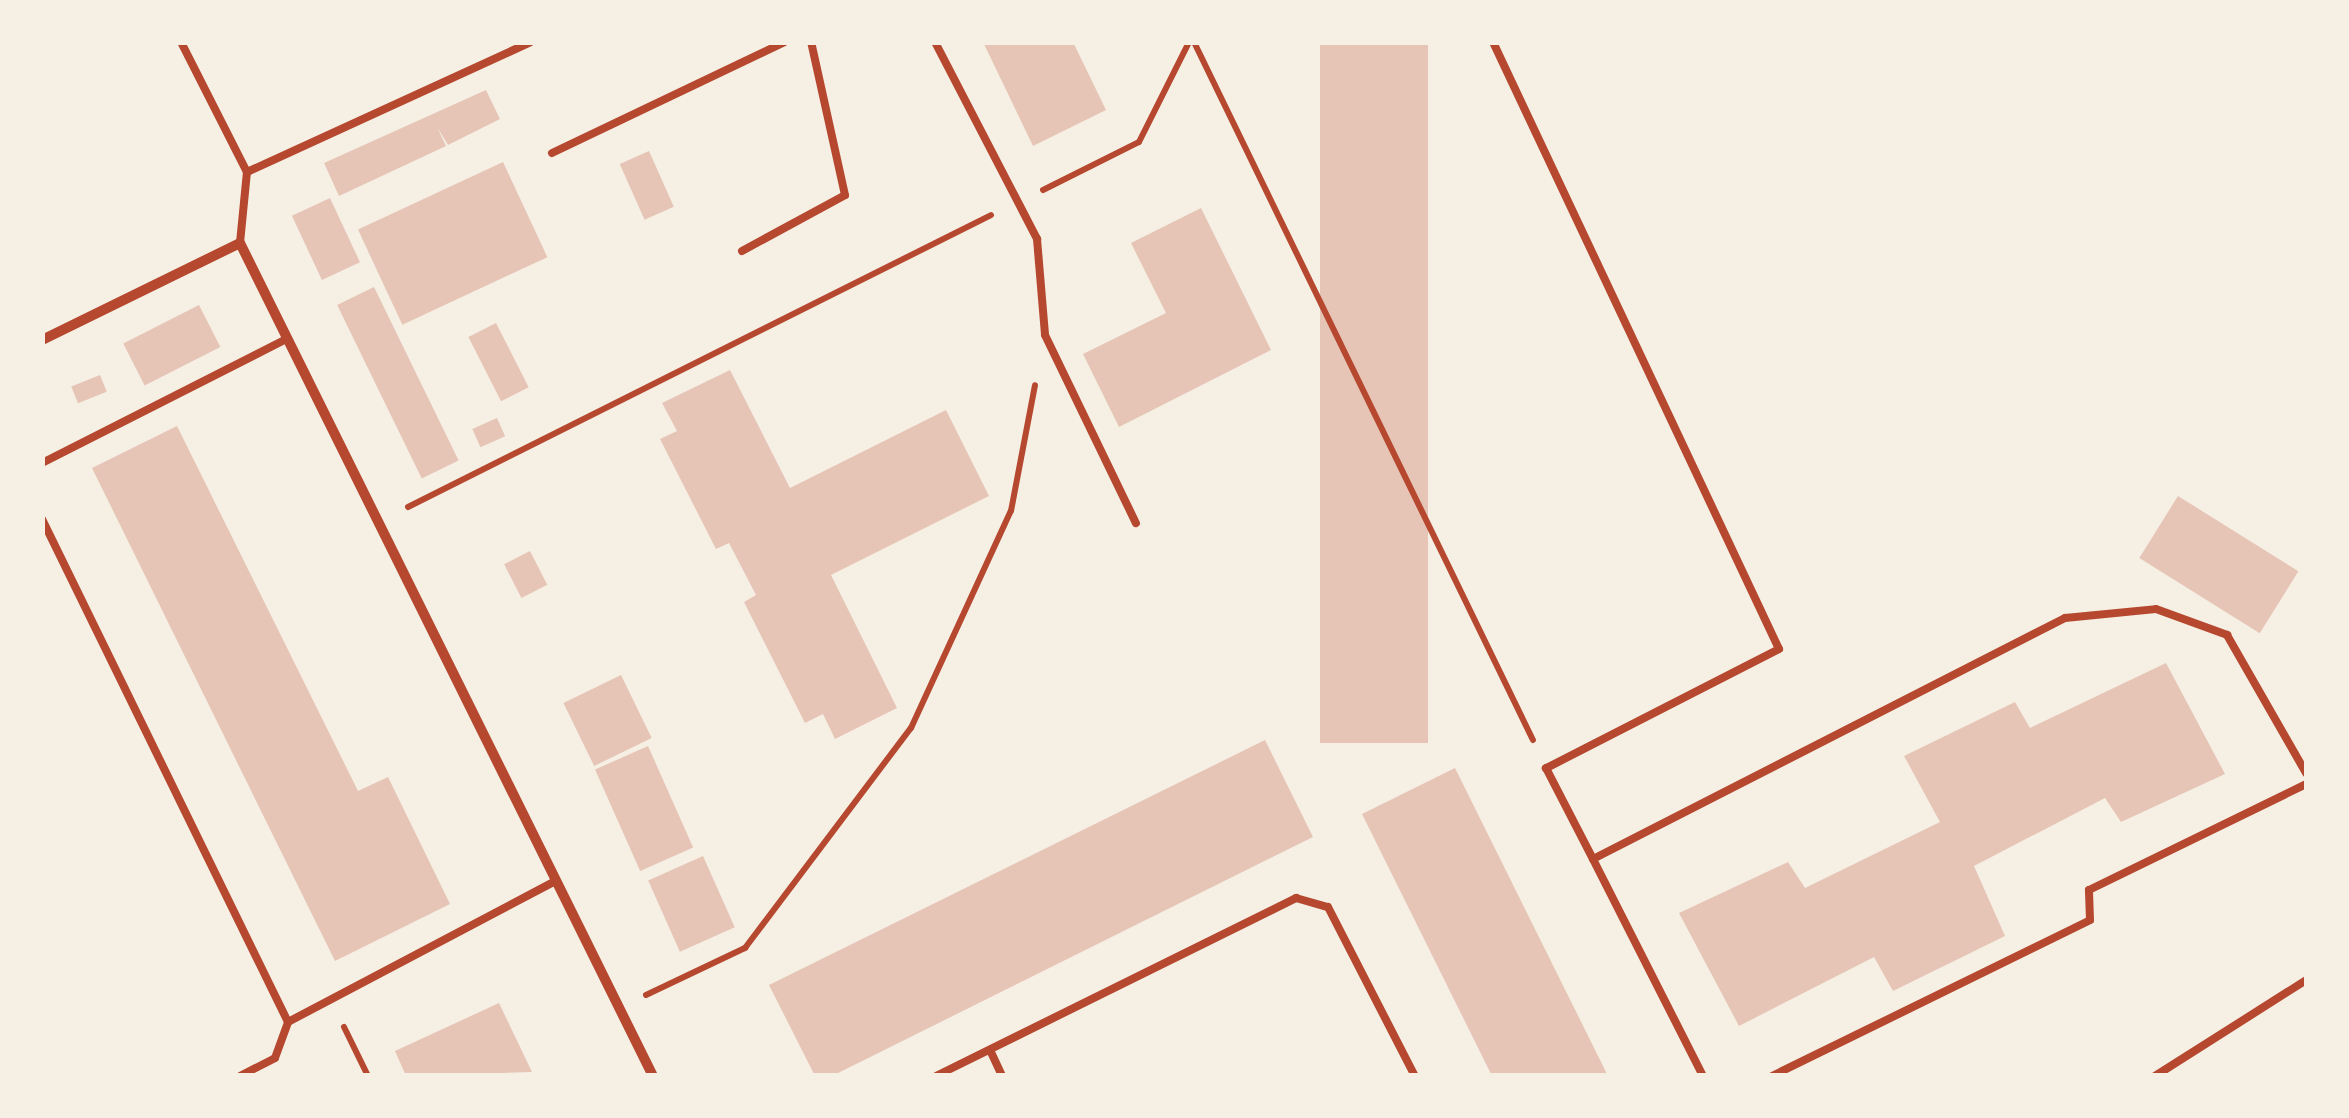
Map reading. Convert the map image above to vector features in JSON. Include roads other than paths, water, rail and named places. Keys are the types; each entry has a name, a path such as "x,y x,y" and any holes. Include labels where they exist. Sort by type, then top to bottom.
{"street":[{"path":"42,340 240,243 653,1076"}],"lane":[{"path":"181,42 248,172 240,243"},
{"path":"248,172 532,42"},
{"path":"552,153 785,42"},
{"path":"742,251 844,195 811,42"},
{"path":"935,42 1037,238 1044,335 1136,523"},
{"path":"1493,42 1779,649 1546,768 1703,1076"},
{"path":"42,464 286,339"},
{"path":"42,519 288,1022"},
{"path":"1592,859 2065,618 2156,609 2228,634 2306,774"},
{"path":"1772,1076 2090,920 2090,890 2306,784"},
{"path":"240,1076 275,1058 288,1022 554,882"},
{"path":"936,1076 1296,898 1328,907 1415,1076"},
{"path":"2154,1076 2306,980"},
{"path":"990,1050 1002,1076"}]}
